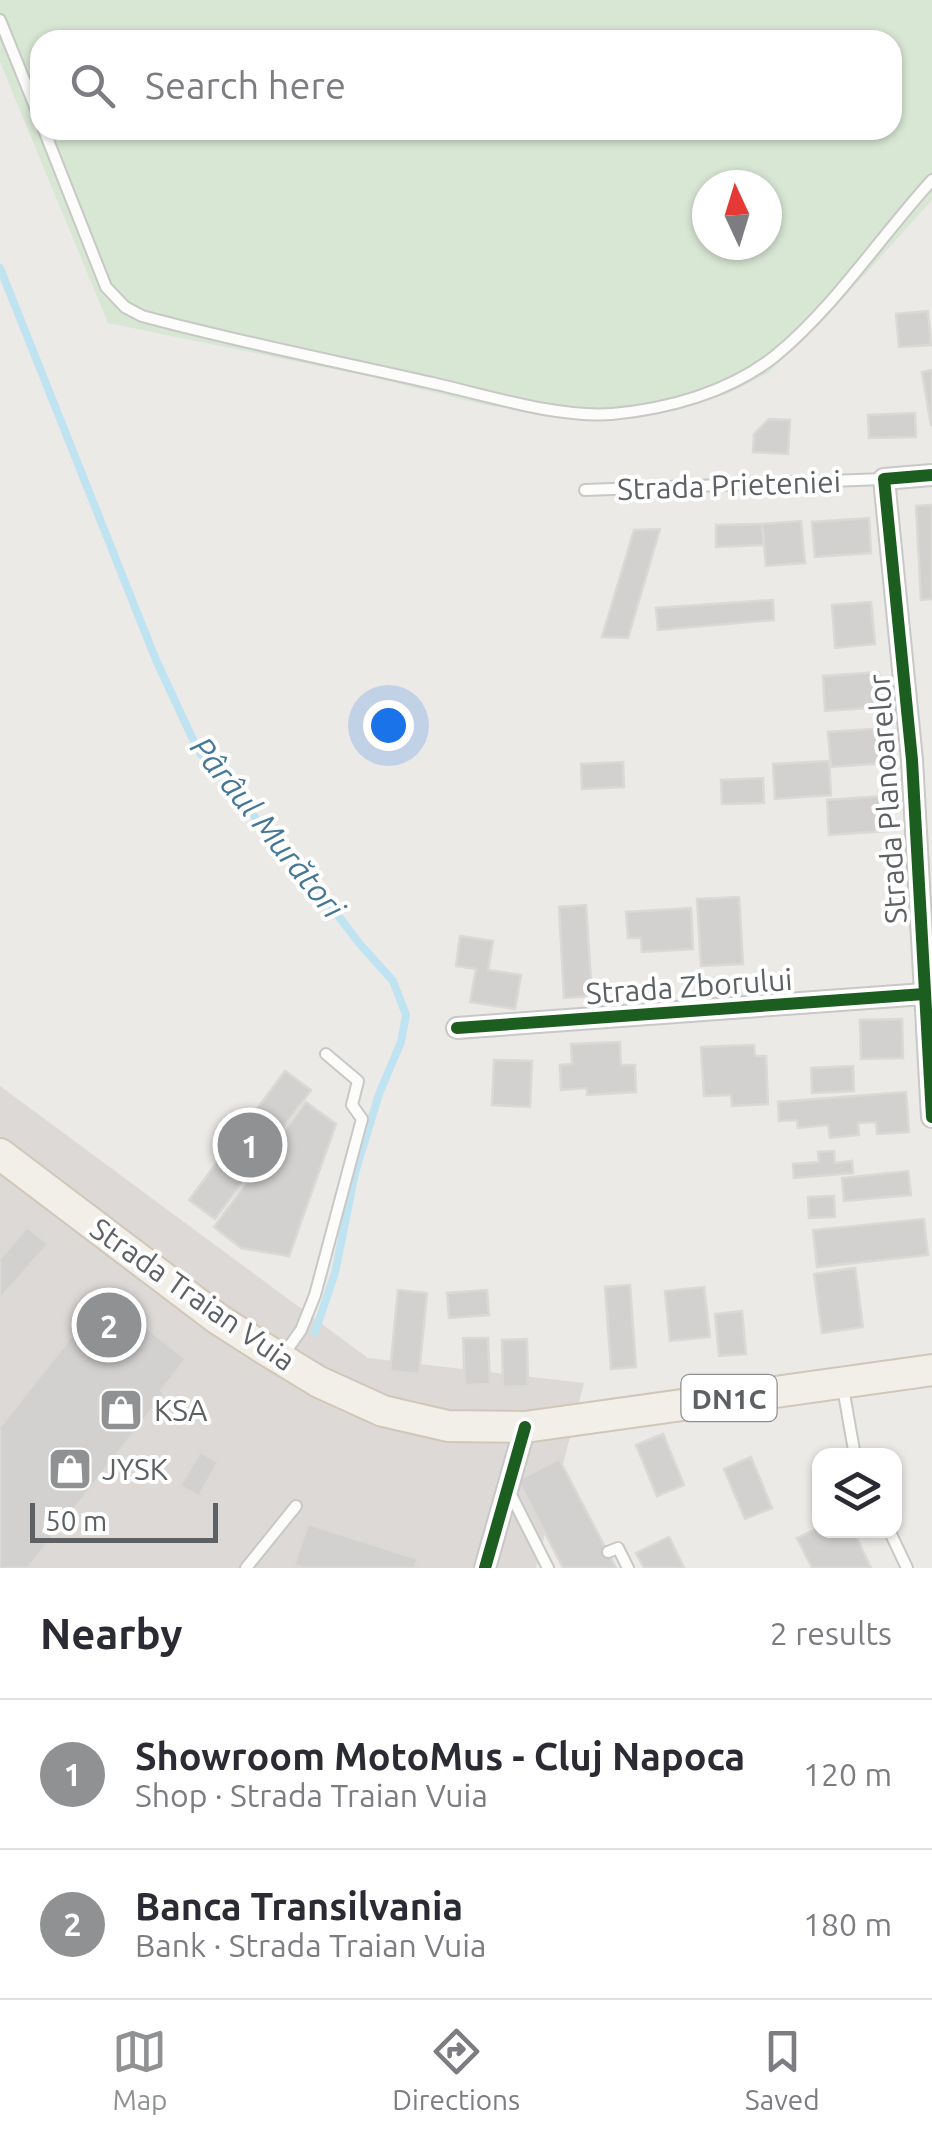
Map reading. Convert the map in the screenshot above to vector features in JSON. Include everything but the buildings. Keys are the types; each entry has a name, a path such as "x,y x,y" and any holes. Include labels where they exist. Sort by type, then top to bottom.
{"main road":[{"name":"Strada Traian Vuia","path":"0,1154 218,1319 319,1382 382,1411 448,1426 525,1427 842,1382 931,1375"}],"street":[{"name":"Strada Prieteniei","path":"884,479 932,475"},
{"name":"Strada Planoarelor","path":"884,479 912,760 932,1117"},
{"name":"Strada Zborului","path":"457,1028 924,994"},
{"path":"485,1568 525,1427"}],"lane":[{"path":"0,20 30,94"},
{"path":"48,140 106,287 125,307 142,316 492,397 609,414 662,405 723,388 773,358 804,329 932,180"},
{"name":"Strada Prieteniei","path":"585,490 884,479"},
{"path":"281,1359 301,1330 315,1294 362,1119 352,1105 358,1081 326,1054"},
{"path":"842,1382 854,1448"},
{"path":"508,1490 548,1568"},
{"path":"246,1568 296,1506"},
{"path":"893,1538 907,1568"},
{"path":"608,1552 618,1548 628,1568"}],"shaded area":[{"path":"0,1086 368,1358 584,1383 536,1568 0,1568"}],"green space":[{"path":"0,0 932,0 932,200 830,313 768,373 727,394 644,417 561,416 485,405 367,376 108,323 32,140 902,140 902,30 30,30 30,134 0,62"}],"waterway":[{"name":"Pârâul Murători","path":"0,268 156,660 196,746 212,771 232,787 393,981 406,1015 401,1042 379,1094 355,1173 335,1273 315,1332"}],"cycle path":[{"path":"932,475 884,479 912,760 932,1117"},
{"path":"457,1028 924,994"},
{"path":"485,1568 525,1427"}],"place":[{"name":"Showroom MotoMus - Cluj Napoca","path":"250,1145"},
{"name":"Banca Transilvania","path":"109,1325"},
{"name":"KSA","path":"121,1410"},
{"name":"JYSK","path":"70,1469"}]}
